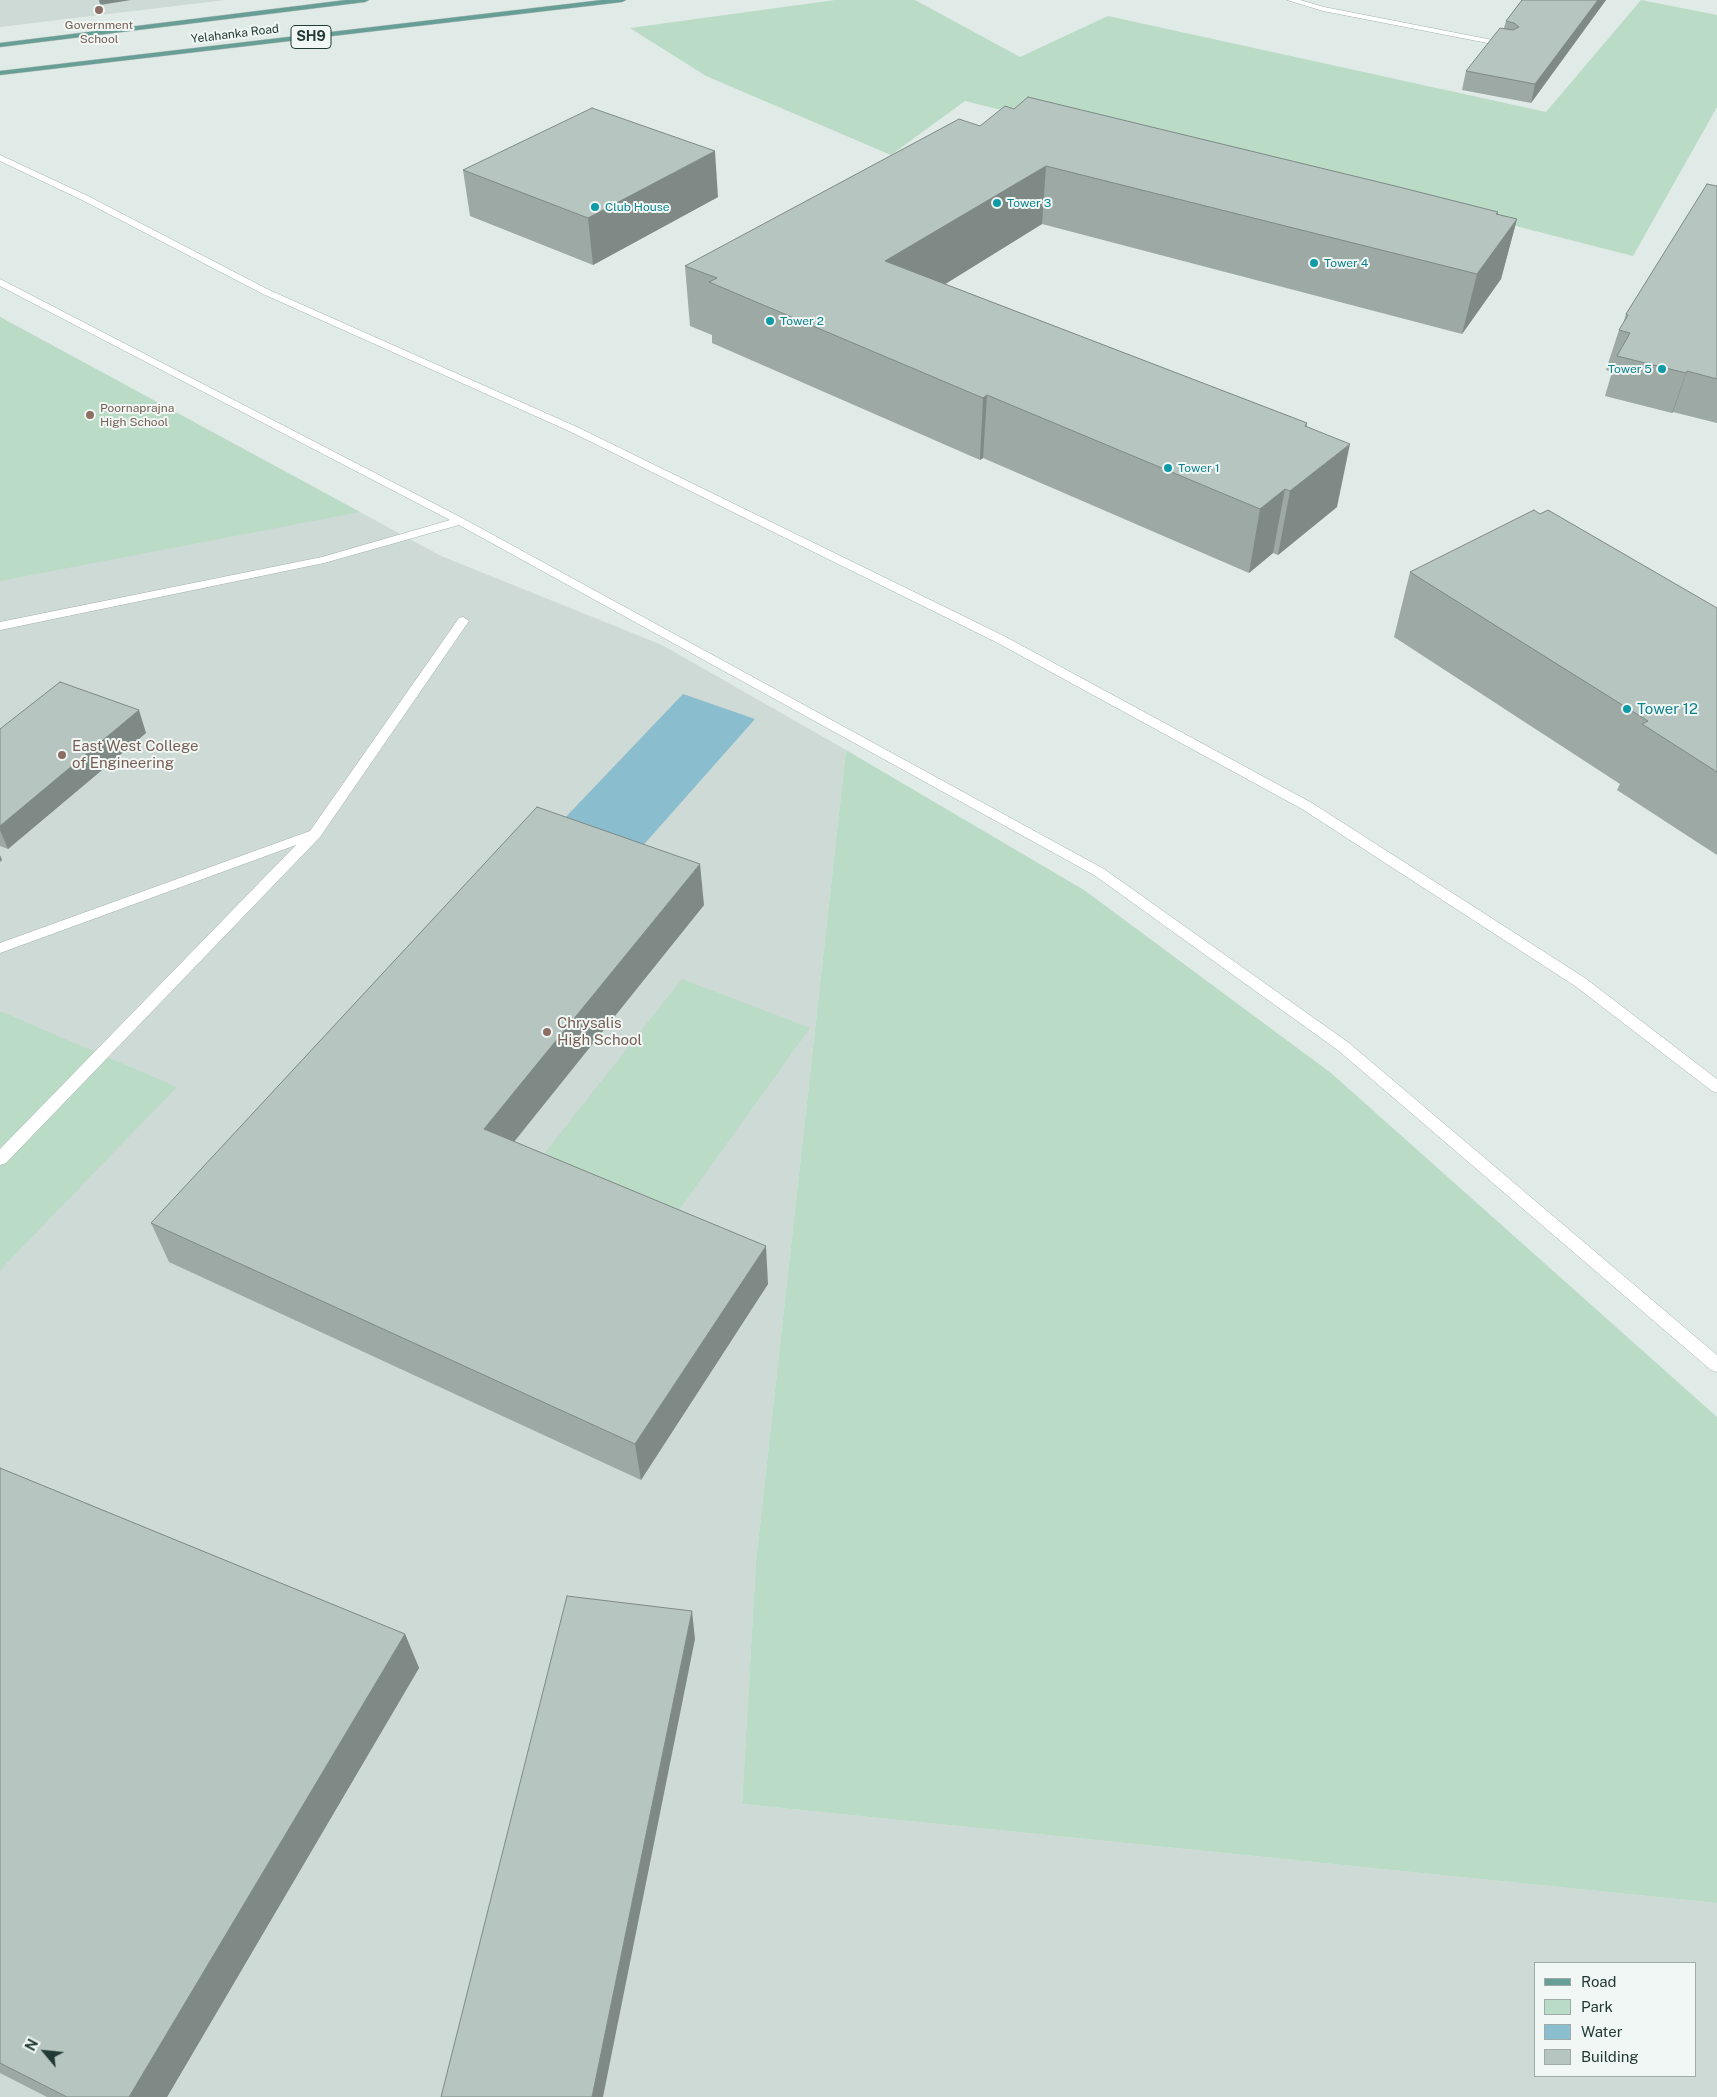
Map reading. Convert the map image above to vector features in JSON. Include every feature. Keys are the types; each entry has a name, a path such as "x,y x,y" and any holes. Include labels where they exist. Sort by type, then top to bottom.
{"main road":[{"name":"Yelahanka Road","path":"0,45 365,0"},
{"path":"528,0 529,11"},
{"name":"Yelahanka Road","path":"0,73 622,0"}],"street":[{"path":"1291,0 1323,9 1509,45"},
{"path":"0,158 85,198 266,292 573,429 1000,639 1307,806 1580,982 1717,1087"},
{"path":"0,282 460,521 1099,872 1344,1047 1717,1365"},
{"path":"0,626 324,560 460,521"},
{"path":"0,1159 315,834 463,621"},
{"path":"0,948 315,834"}],"shaded area":[{"path":"0,0 225,0 0,27"},
{"path":"0,317 441,556 662,645 846,750 756,1561 742,1804 1717,1903 1717,2097 0,2097"}],"green space":[{"path":"835,0 915,0 1020,57 1108,16 1546,112 1641,0 1717,15 1717,107 1633,256 1465,213 1402,210 965,101 891,155 706,76 630,28"},
{"name":"Poornaprajna High School","path":"0,317 360,512 0,581"},
{"path":"846,750 1084,890 1331,1073 1717,1417 1717,1903 742,1804 756,1561"},
{"path":"682,979 810,1028 671,1221 536,1164"},
{"path":"0,1011 177,1087 0,1270"}],"water":[{"path":"683,694 755,719 639,850 562,821"}],"building":[{"path":"1522,0 1598,0 1535,84 1466,71 1500,28 1513,30 1519,27 1514,23 1506,21"},
{"path":"1028,97 1395,186 1498,212 1496,214 1517,219 1477,274 1046,166 885,261 1307,423 1305,426 1350,444 1290,491 1285,489 1260,509 987,395 983,398 709,282 717,278 685,266 959,119 980,126 1005,106 1014,109"},
{"path":"592,108 715,151 588,218 463,170"},
{"path":"1707,184 1717,186 1717,379 1617,356 1630,333 1619,330 1628,315 1626,314"},
{"path":"1534,510 1540,514 1548,510 1717,608 1717,772 1642,724 1648,721 1410,572"},
{"path":"60,682 139,710 0,826 0,729"},
{"path":"537,807 700,864 484,1129 766,1246 635,1444 151,1223"},
{"path":"0,1468 405,1634 129,2097 67,2097 0,2063"},
{"path":"567,1596 692,1611 592,2097 441,2097"}],"place":[{"name":"Government School","path":"99,10"},
{"name":"Tower 3","path":"997,203"},
{"name":"Club House","path":"595,207"},
{"name":"Tower 4","path":"1314,263"},
{"name":"Tower 2","path":"770,321"},
{"name":"Tower 5","path":"1662,369"},
{"name":"Poornaprajna High School","path":"90,415"},
{"name":"Tower 1","path":"1168,468"},
{"name":"Tower 12","path":"1627,709"},
{"name":"East West College of Engineering","path":"62,755"},
{"name":"Chrysalis High School","path":"547,1032"}]}
